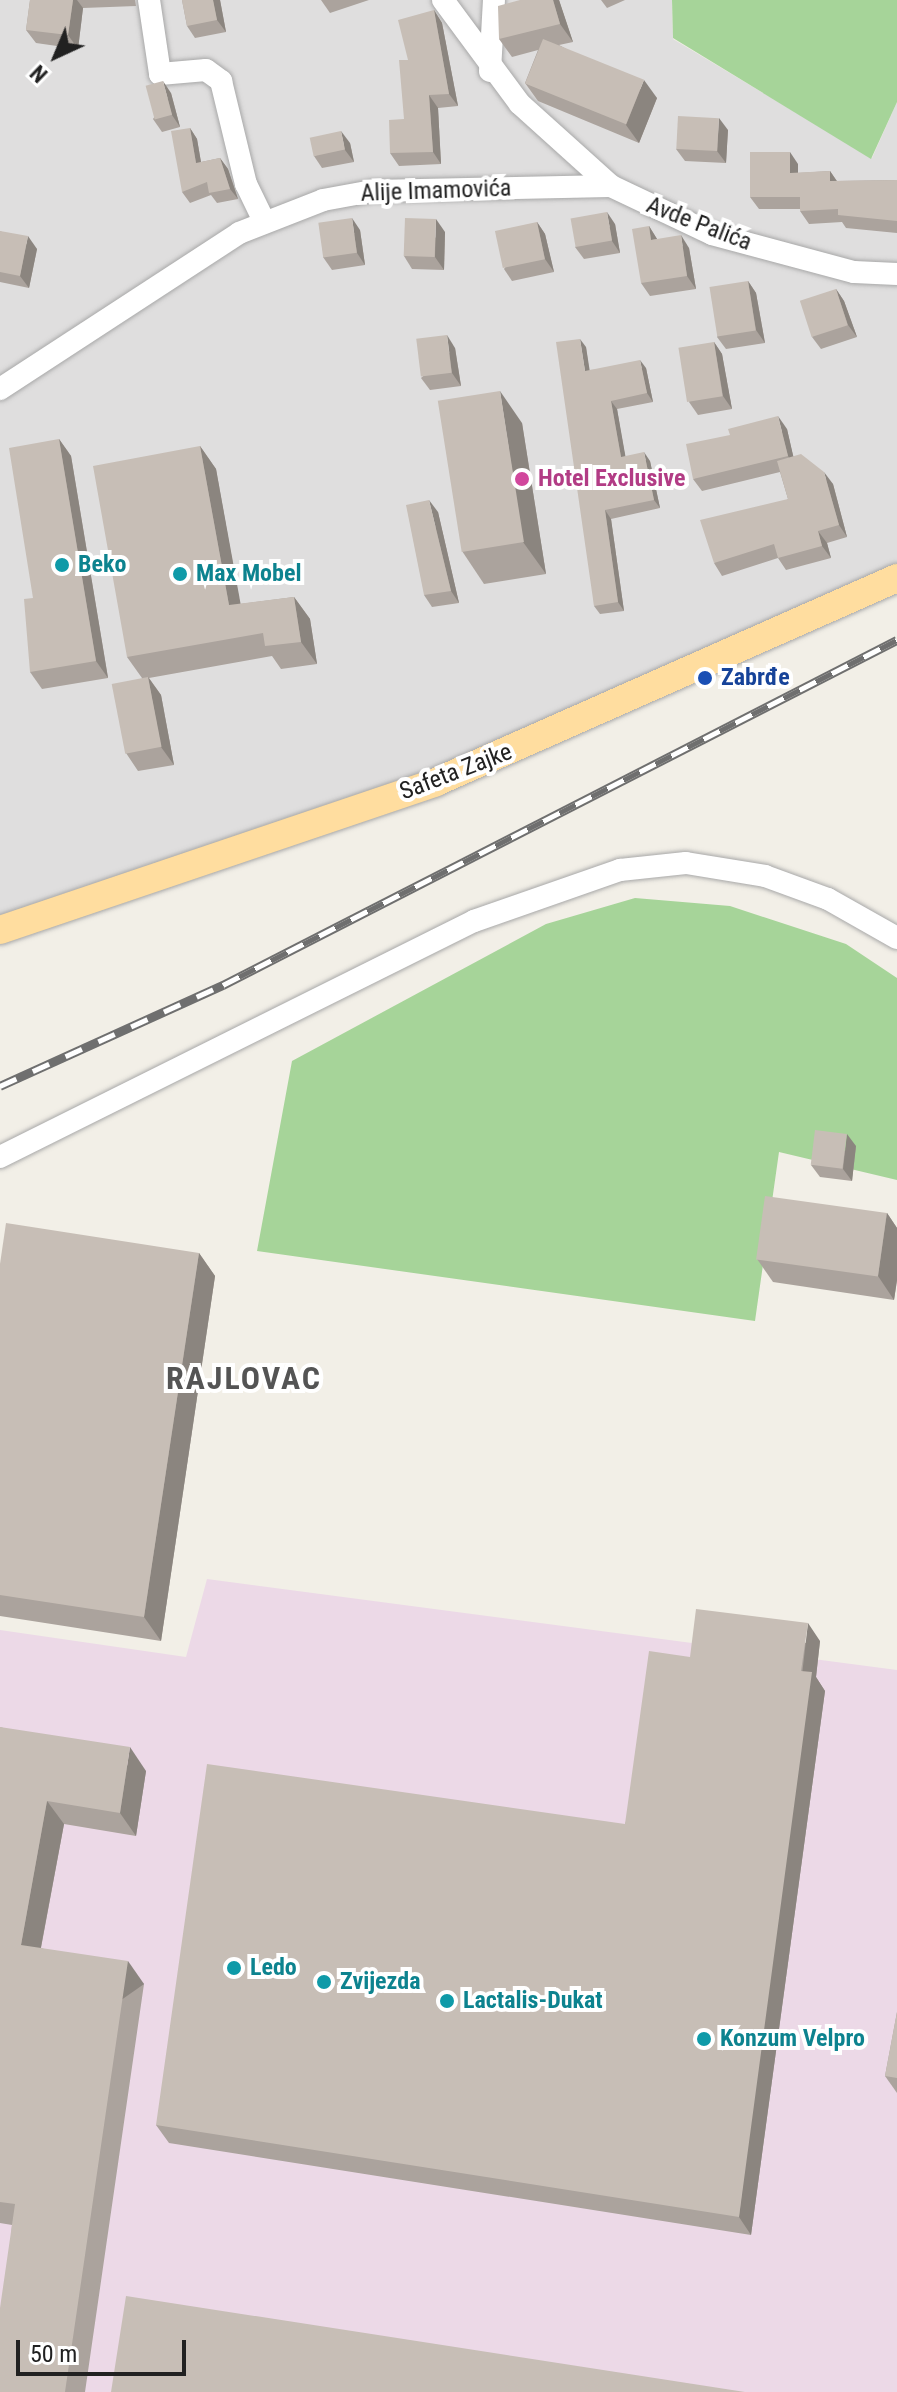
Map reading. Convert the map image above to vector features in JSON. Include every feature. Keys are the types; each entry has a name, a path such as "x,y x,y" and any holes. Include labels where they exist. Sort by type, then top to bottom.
{"main road":[{"name":"Safeta Zajke","path":"0,930 436,782 897,578"}],"street":[{"path":"149,0 160,74 206,70 221,81 246,184 264,221"},
{"name":"Avde Palića","path":"443,0 490,71 549,135 611,186 712,234 854,272 897,274"},
{"path":"490,71 494,0"},
{"name":"Alije Imamovića","path":"0,389 264,221 372,191 611,186"},
{"path":"0,1157 474,921 620,870 686,863 765,876 828,899 897,938"}],"shaded area":[{"path":"0,0 672,0 673,39 872,158 897,102 897,583 645,704 0,916"},
{"path":"207,1579 897,1670 897,2392 0,2392 0,1630 186,1657"}],"green space":[{"path":"672,0 897,0 897,102 871,159 673,38"},
{"path":"635,898 730,906 846,944 897,978 897,1180 779,1152 755,1321 257,1251 292,1061 546,924"}],"building":[{"path":"30,0 73,0 68,35 26,30"},
{"path":"182,0 213,0 217,20 187,26"},
{"path":"520,0 553,0 560,24 499,39 498,6"},
{"path":"434,10 449,94 429,95 433,152 390,153 389,120 404,119 399,60 408,60 398,20"},
{"path":"543,39 644,80 626,124 525,84"},
{"path":"163,81 172,115 155,119 146,86"},
{"path":"678,116 719,118 717,151 676,149"},
{"path":"190,128 196,163 220,158 230,189 209,193 207,182 182,192 171,131"},
{"path":"341,131 345,150 314,156 310,138"},
{"path":"750,152 790,152 790,173 830,171 830,181 897,180 897,221 838,215 838,209 800,211 800,197 750,197"},
{"path":"607,212 612,241 576,247 571,218"},
{"path":"352,218 357,253 323,257 318,223"},
{"path":"405,218 436,219 435,257 404,256"},
{"path":"537,222 545,259 503,268 495,231"},
{"path":"649,226 651,240 681,235 687,276 641,283 632,229"},
{"path":"0,231 28,236 20,276 0,272"},
{"path":"748,281 756,330 717,336 709,287"},
{"path":"836,289 848,325 812,337 800,301"},
{"path":"447,335 452,373 421,376 416,339"},
{"path":"580,339 585,371 640,360 647,393 611,401 621,457 644,452 654,500 605,510 618,602 594,606 556,342"},
{"path":"714,342 723,396 687,402 678,348"},
{"path":"500,391 524,542 462,552 438,401"},
{"path":"778,416 788,456 693,479 686,444 730,435 728,429"},
{"path":"59,439 96,661 30,672 24,599 33,598 9,448"},
{"name":"Max Mobel","path":"200,446 229,605 294,597 301,642 265,646 263,633 127,657 93,466"},
{"path":"801,454 824,472 839,525 818,531 822,546 778,558 774,544 714,563 700,520 788,499 777,461"},
{"path":"429,500 451,591 424,595 406,505"},
{"path":"148,677 162,747 125,754 112,684"},
{"path":"815,1130 847,1134 842,1169 811,1165"},
{"path":"765,1196 887,1213 878,1276 756,1259"},
{"path":"6,1223 199,1253 144,1617 0,1595 0,1264"},
{"path":"696,1609 808,1623 801,1671 812,1672 739,2217 156,2125 207,1764 625,1824 649,1651 690,1657"},
{"path":"0,1727 130,1747 120,1813 47,1801 21,1945 128,1961 65,2392 0,2392 0,2308 15,2204 0,2202"},
{"path":"897,2012 897,2078 885,2076"},
{"path":"126,2296 745,2392 111,2392"}],"railway":[{"path":"0,1086 223,985 897,640"}],"place":[{"name":"Hotel Exclusive","path":"522,479"},
{"name":"Beko","path":"62,565"},
{"name":"Max Mobel","path":"180,574"},
{"name":"Zabrđe","path":"705,678"},
{"name":"Ledo","path":"234,1968"},
{"name":"Zvijezda","path":"324,1982"},
{"name":"Lactalis-Dukat","path":"447,2001"},
{"name":"Konzum Velpro","path":"704,2039"}],"district":[{"name":"RAJLOVAC","path":"244,1378"}]}
